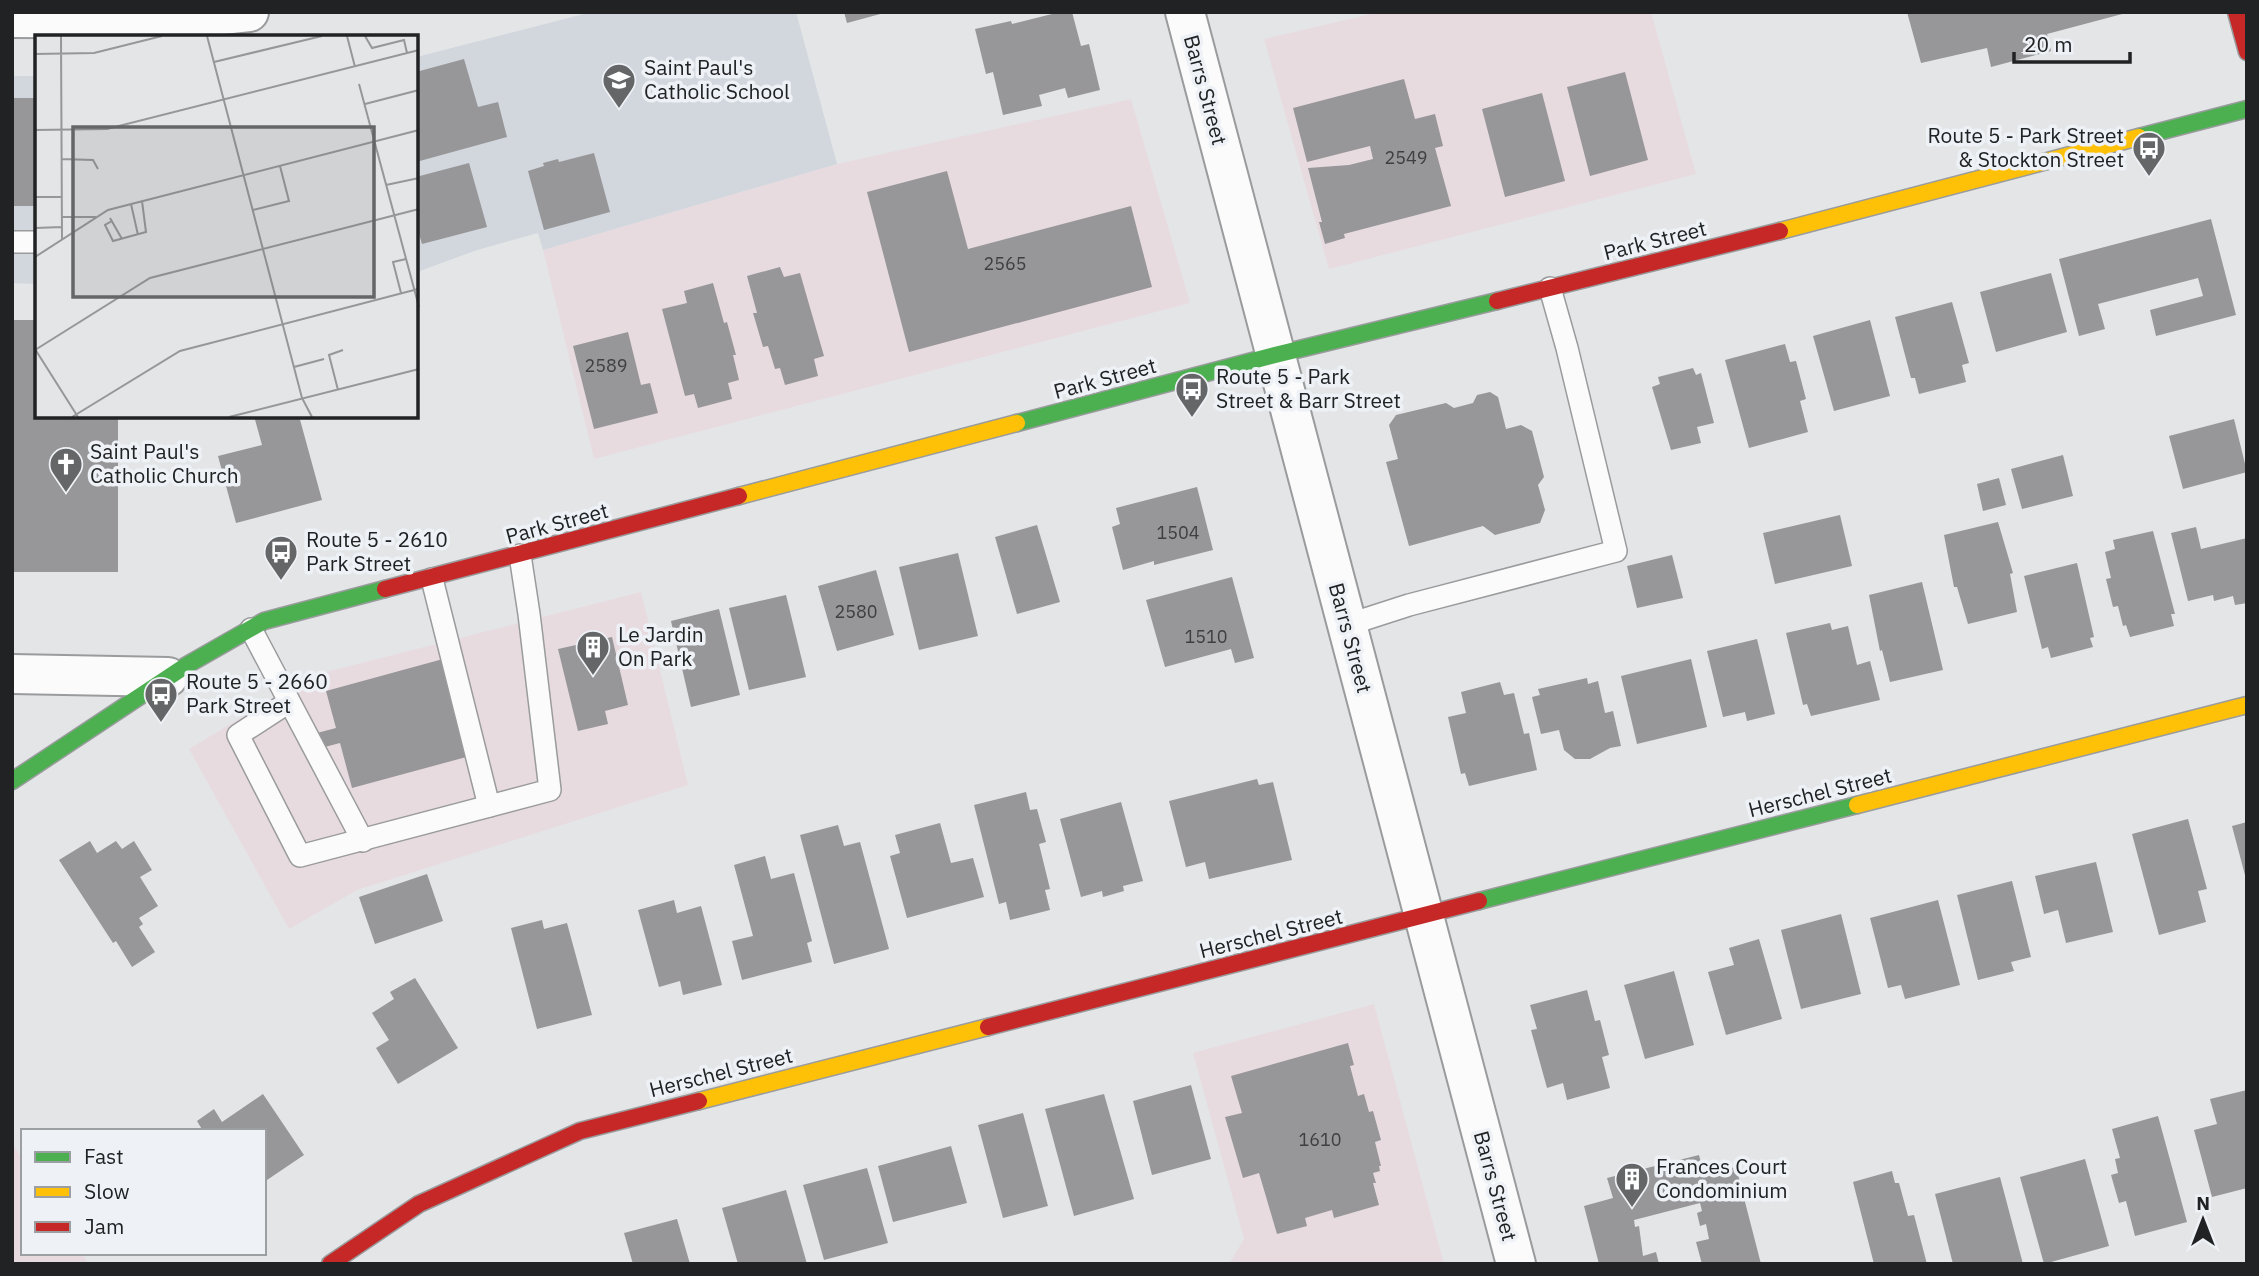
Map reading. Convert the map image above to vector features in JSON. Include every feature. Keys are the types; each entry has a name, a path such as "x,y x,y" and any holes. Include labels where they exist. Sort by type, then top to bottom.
{"street":[{"path":"12,18 185,19 249,12"},
{"name":"Barrs Street","path":"1185,12 1516,1264"},
{"path":"2236,12 2247,52"},
{"name":"Park Street","path":"12,781 168,677 264,621 432,579 1275,355 1897,202 2247,109"},
{"path":"12,674 168,677"},
{"name":"Herschel Street","path":"330,1264 419,1205 579,1131 2247,705"}],"lane":[{"path":"12,242 35,242"},
{"path":"1347,625 1409,605 1616,551 1550,289"},
{"path":"289,702 238,735 300,856 550,789 520,555"},
{"path":"432,579 489,806"},
{"path":"251,629 363,841"}],"shaded area":[{"name":"Saint Paul's Catholic School","path":"592,12 796,12 837,164 543,250 538,233 477,250 418,272 418,57"},
{"path":"1380,12 1651,12 1696,174 1329,269 1264,39"},
{"path":"12,76 35,76 35,284 12,283"},
{"path":"1131,99 1190,303 594,459 543,250 837,164"},
{"path":"641,592 688,785 357,890 289,929 189,749 310,676"},
{"path":"1374,1004 1444,1264 1229,1264 1244,1239 1193,1053"},
{"path":"13,1145 21,1157 21,1255 83,1255 88,1264 12,1264"}],"building":[{"path":"844,12 884,12 884,13 847,23"},
{"path":"1060,12 1072,12 1081,46 1089,44 1100,90 1068,98 1065,88 1039,95 1042,106 1003,115 993,72 986,74 975,29 1011,21 1012,24"},
{"path":"1907,12 2126,13 2047,34 2051,51 1991,67 1987,48 1921,63"},
{"path":"464,59 478,107 498,102 507,137 418,161 418,71"},
{"path":"1625,72 1648,160 1590,176 1567,87"},
{"path":"1404,79 1415,119 1435,114 1443,146 1435,148 1451,206 1344,234 1345,238 1325,244 1308,168 1349,165 1373,159 1370,146 1307,162 1293,108"},
{"path":"1542,93 1565,181 1505,197 1482,109"},
{"path":"12,98 35,98 35,206 12,206"},
{"path":"594,153 610,212 544,230 528,171 544,166 543,163"},
{"path":"469,163 487,227 422,244 418,231 418,176"},
{"path":"947,171 968,249 1131,206 1152,287 909,352 867,192"},
{"path":"2211,219 2236,315 2156,336 2150,310 2203,296 2198,278 2098,304 2105,329 2079,336 2059,259"},
{"path":"780,267 784,277 800,273 824,356 814,359 818,376 785,385 780,368 775,369 768,346 763,347 753,313 757,313 747,276"},
{"path":"2051,273 2067,332 1996,352 1980,292"},
{"path":"713,283 736,355 733,355 739,380 728,383 732,399 698,408 694,394 685,396 662,309 687,303 684,291"},
{"path":"1952,302 1969,363 1962,365 1966,382 1919,394 1915,378 1911,378 1895,317"},
{"name":"Saint Paul's Catholic Church","path":"13,320 35,320 35,418 118,418 118,572 14,572"},
{"path":"1870,320 1890,396 1834,411 1813,336"},
{"path":"628,332 641,385 650,383 658,413 594,429 573,346"},
{"path":"1785,344 1790,362 1796,361 1806,399 1800,401 1808,432 1749,448 1725,360"},
{"path":"1693,368 1696,375 1701,373 1714,423 1697,427 1701,443 1671,450 1652,387 1660,384 1658,377"},
{"path":"1490,392 1498,397 1506,429 1521,425 1532,431 1544,477 1538,485 1545,510 1540,523 1495,535 1483,526 1409,546 1386,462 1398,459 1389,425 1396,415 1446,403 1454,408 1473,403 1477,395"},
{"path":"255,418 300,418 322,500 236,523 218,456 262,445"},
{"path":"2234,419 2247,472 2183,489 2169,436"},
{"path":"2063,455 2073,496 2022,509 2011,469"},
{"path":"1999,478 2006,505 1983,511 1977,484"},
{"path":"1197,487 1213,550 1123,570 1112,527 1120,524 1116,508"},
{"path":"1840,515 1852,566 1775,584 1763,533"},
{"path":"1998,522 2013,573 2010,574 2017,612 1968,624 1957,587 1954,587 1944,535"},
{"path":"1037,525 1060,602 1017,614 995,537"},
{"path":"2196,527 2201,549 2247,538 2247,603 2235,605 2233,596 2214,601 2213,595 2188,601 2171,533"},
{"path":"2153,531 2175,614 2171,614 2174,626 2130,637 2126,625 2123,626 2118,606 2113,607 2106,579 2111,578 2105,552 2115,549 2113,540"},
{"path":"958,553 978,636 919,650 899,567"},
{"path":"1672,555 1683,598 1637,608 1627,566"},
{"path":"2077,563 2094,637 2090,638 2093,647 2051,658 2048,647 2042,649 2024,576"},
{"path":"876,570 894,635 837,651 818,586"},
{"path":"1232,577 1254,658 1235,663 1231,649 1165,667 1146,600"},
{"path":"1922,582 1943,670 1890,682 1882,650 1880,651 1869,595"},
{"path":"786,595 806,677 749,690 729,608"},
{"path":"719,609 740,695 691,707 671,621"},
{"path":"1830,623 1832,630 1848,626 1857,665 1870,661 1880,700 1811,716 1807,704 1803,705 1786,633"},
{"name":"Le Jardin On Park","path":"612,637 628,705 605,711 608,724 578,731 558,649"},
{"path":"1757,639 1775,714 1747,721 1745,712 1723,717 1707,651"},
{"path":"443,659 470,756 352,788 340,743 321,748 317,733 336,728 326,691"},
{"path":"1691,659 1707,727 1637,744 1621,676"},
{"path":"1587,678 1588,684 1598,681 1605,713 1613,711 1621,746 1610,748 1590,759 1575,759 1564,750 1559,730 1541,734 1532,697 1540,695 1538,689"},
{"path":"1500,682 1504,695 1514,693 1524,734 1529,733 1537,770 1469,786 1465,773 1461,774 1448,717 1466,713 1461,692"},
{"path":"1257,779 1259,785 1273,782 1292,860 1209,879 1205,862 1186,867 1169,801"},
{"path":"1026,792 1030,810 1037,809 1046,842 1039,844 1050,889 1045,890 1050,910 1010,920 1006,902 999,904 974,805"},
{"path":"1121,802 1143,881 1123,886 1124,891 1103,897 1102,891 1081,897 1060,819"},
{"path":"2188,819 2207,889 2198,891 2206,922 2159,935 2132,834"},
{"path":"2247,822 2247,879 2246,879 2232,826"},
{"path":"940,823 951,863 973,858 984,897 907,918 890,856 900,853 895,835"},
{"path":"838,825 844,846 860,842 889,949 834,964 800,835"},
{"path":"90,841 97,853 116,841 122,849 134,841 152,870 140,877 158,906 139,918 143,924 139,927 155,952 132,967 116,941 113,943 59,860"},
{"path":"765,856 771,879 794,873 812,941 807,943 812,962 742,980 732,941 753,936 734,865"},
{"path":"2096,862 2113,932 2066,943 2058,910 2044,914 2035,876"},
{"path":"427,874 443,921 375,944 359,897"},
{"path":"2012,881 2031,957 2011,962 2014,971 1978,980 1957,895"},
{"path":"674,900 677,913 701,906 722,985 683,995 680,981 659,987 638,910"},
{"path":"1938,900 1960,985 1905,999 1901,985 1888,988 1870,918"},
{"path":"1841,914 1861,994 1801,1009 1781,930"},
{"path":"542,920 544,929 567,923 592,1015 537,1029 511,928"},
{"path":"1759,939 1782,1019 1726,1035 1708,972 1734,965 1729,948"},
{"path":"1674,971 1694,1045 1645,1059 1624,985"},
{"path":"415,978 458,1048 398,1084 376,1048 389,1040 372,1013 394,999 390,992"},
{"path":"1587,990 1595,1021 1600,1020 1609,1055 1602,1057 1610,1088 1567,1100 1563,1083 1547,1088 1531,1030 1537,1029 1530,1005"},
{"path":"1348,1043 1354,1065 1350,1066 1358,1096 1364,1094 1369,1112 1373,1111 1381,1140 1375,1142 1380,1171 1373,1173 1379,1205 1334,1218 1332,1210 1305,1218 1307,1226 1277,1234 1259,1173 1243,1178 1225,1117 1242,1113 1231,1076"},
{"path":"1191,1085 1211,1159 1152,1175 1133,1101"},
{"path":"2247,1090 2247,1188 2212,1197 2194,1130 2217,1124 2210,1099"},
{"path":"263,1094 304,1155 266,1181 266,1129 202,1129 197,1121 214,1109 222,1122"},
{"path":"1104,1094 1134,1199 1074,1216 1045,1109"},
{"path":"1023,1113 1048,1206 1003,1218 978,1125"},
{"path":"2158,1116 2187,1222 2135,1236 2126,1201 2119,1203 2111,1175 2118,1173 2115,1159 2120,1158 2112,1129"},
{"path":"951,1146 967,1203 893,1222 878,1166"},
{"name":"Frances Court Condominium","path":"1699,1155 1704,1175 1736,1167 1761,1264 1702,1264 1696,1242 1709,1239 1706,1224 1700,1226 1697,1213 1702,1211 1700,1203 1634,1220 1635,1227 1639,1226 1643,1256 1656,1252 1659,1264 1599,1264 1584,1206 1613,1198 1607,1178"},
{"path":"2085,1159 2109,1246 2044,1264 2020,1177"},
{"path":"867,1168 888,1243 824,1260 803,1185"},
{"path":"1892,1171 1895,1183 1899,1183 1908,1216 1914,1215 1927,1264 1874,1264 1853,1182"},
{"path":"2000,1177 2023,1264 1953,1264 1935,1194"},
{"path":"786,1190 807,1264 738,1264 722,1208"},
{"path":"677,1219 690,1264 633,1264 624,1233"}],"traffic: fast":[{"path":"2139,137 2247,109"},
{"path":"1017,423 1275,355 1497,301"},
{"path":"12,781 187,665 264,621 385,589"},
{"path":"1479,901 1857,805"}],"traffic: slow":[{"path":"1780,231 2139,137"},
{"path":"739,496 1017,423"},
{"path":"1857,805 2247,705"},
{"path":"699,1101 988,1027"}],"traffic: jam":[{"path":"2236,12 2247,52"},
{"path":"1497,301 1780,231"},
{"path":"385,589 739,496"},
{"path":"988,1027 1479,901"},
{"path":"330,1264 419,1204 580,1131 699,1101"}],"place":[{"name":"Saint Paul's Catholic School","path":"619,110"},
{"name":"Route 5 - Park Street & Stockton Street","path":"2149,178"},
{"name":"Route 5 - Park Street & Barr Street","path":"1192,419"},
{"name":"Saint Paul's Catholic Church","path":"66,494"},
{"name":"Route 5 - 2610 Park Street","path":"281,582"},
{"name":"Le Jardin On Park","path":"593,677"},
{"name":"Route 5 - 2660 Park Street","path":"161,724"},
{"name":"Frances Court Condominium","path":"1632,1209"}]}
